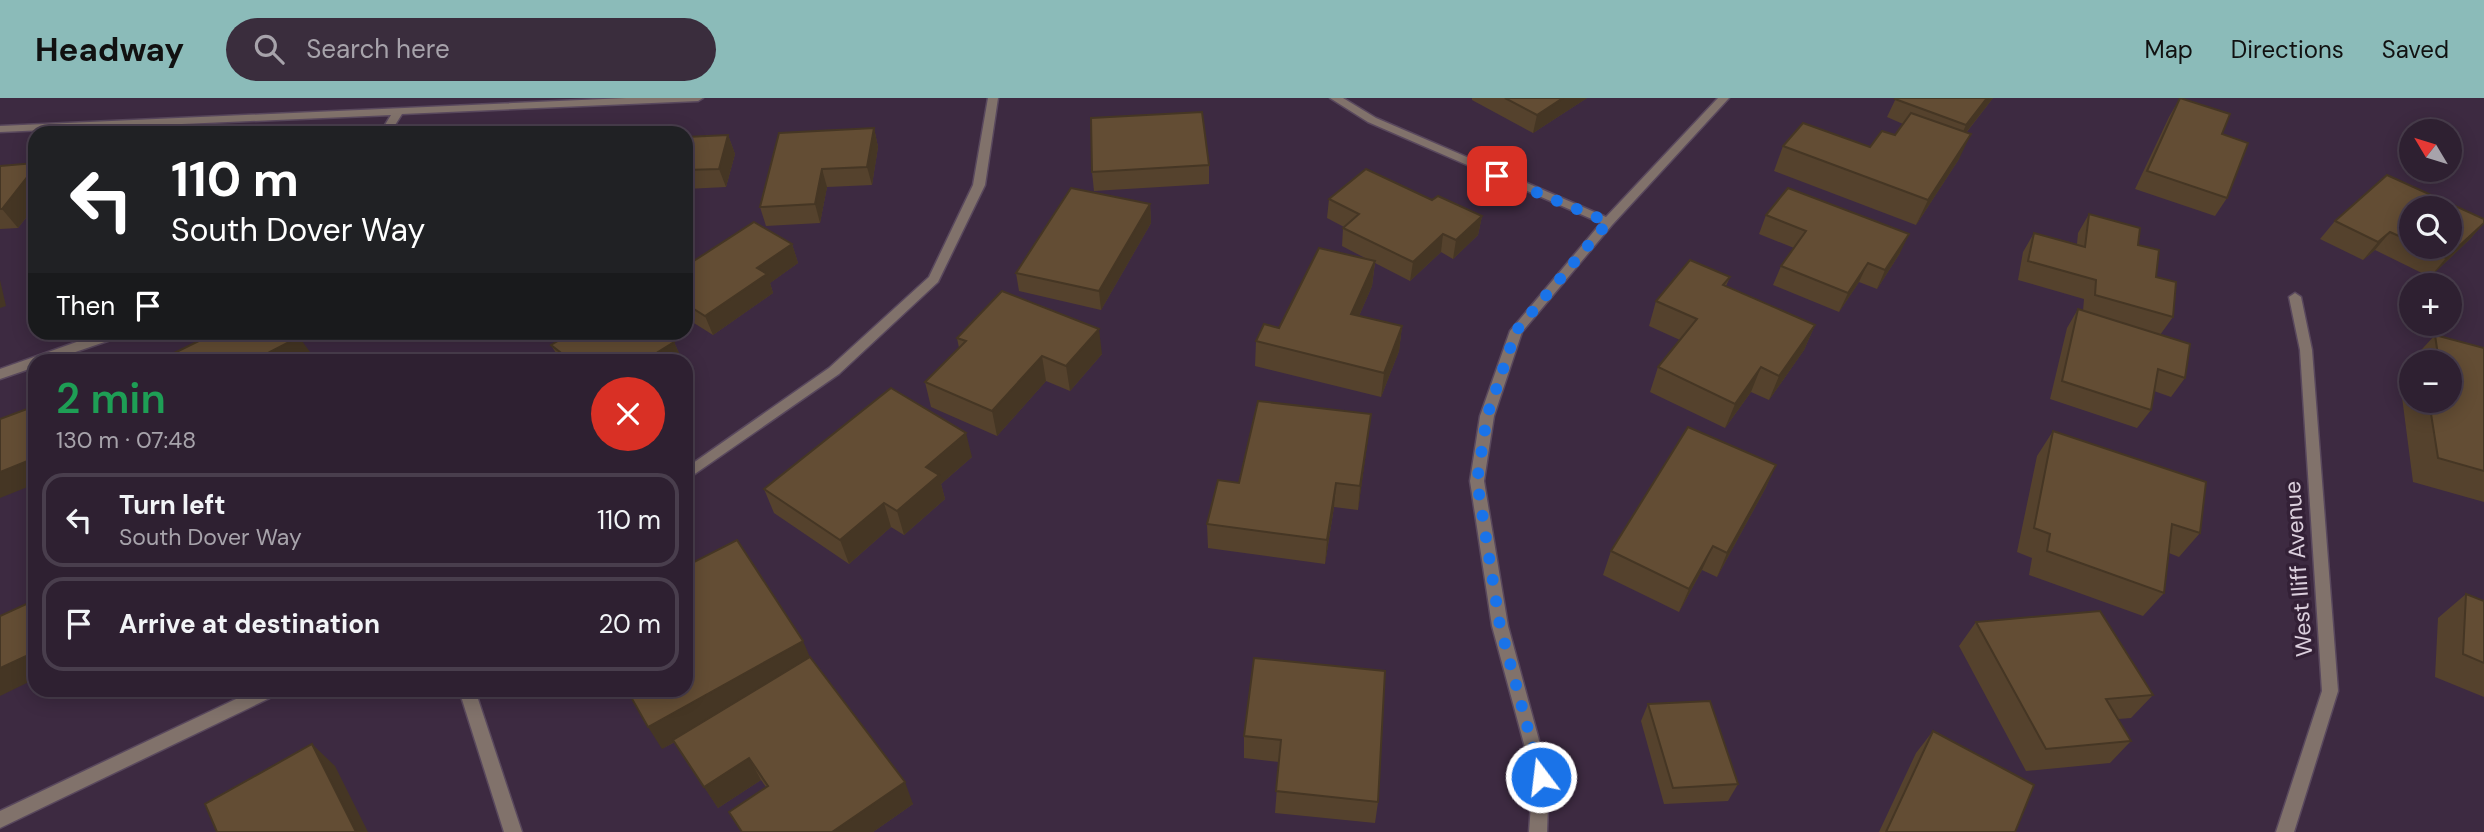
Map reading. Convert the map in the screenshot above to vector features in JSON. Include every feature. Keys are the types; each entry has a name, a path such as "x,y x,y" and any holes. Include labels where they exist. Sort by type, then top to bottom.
{"street":[{"path":"84,126 698,98"},
{"path":"693,470 834,371 934,279 979,185 993,98"},
{"path":"1335,98 1372,120 1608,222"},
{"path":"1538,832 1541,777 1500,626 1477,481 1487,416 1516,331 1608,222 1724,98"},
{"path":"389,126 399,111"},
{"path":"0,130 28,129"},
{"name":"West Iliff Avenue","path":"2286,832 2330,691 2306,349 2295,297"},
{"path":"57,354 97,340"},
{"path":"0,374 28,364"},
{"path":"0,820 255,697"},
{"path":"469,697 513,832"}],"building":[{"path":"1505,98 1563,98 1537,115"},
{"path":"1896,98 1987,98 1966,125"},
{"path":"2180,98 2230,114 2222,134 2248,143 2227,198 2147,171"},
{"path":"1202,112 1209,165 1092,172 1091,118"},
{"path":"1911,113 1971,134 1928,200 1783,146 1803,123 1870,147 1882,131 1895,135"},
{"path":"874,128 867,167 822,169 815,204 760,207 779,133"},
{"path":"728,135 719,169 693,170 693,137"},
{"path":"28,164 28,176 2,209 0,209 0,166"},
{"path":"1366,169 1432,200 1438,196 1482,216 1456,240 1443,234 1413,262 1343,228 1359,214 1329,199"},
{"path":"2387,175 2433,196 2399,196 2399,236 2390,232 2378,242 2335,221"},
{"path":"1071,188 1150,204 1099,291 1016,273"},
{"path":"1788,188 1909,234 1885,270 1868,263 1848,293 1781,266 1806,231 1766,215"},
{"path":"2462,209 2484,219 2484,223 2462,243"},
{"path":"2089,214 2140,228 2138,245 2159,250 2156,277 2176,282 2173,317 2095,295 2096,280 2028,261 2034,233 2085,247"},
{"path":"754,222 792,244 757,268 767,274 705,316 693,308 693,261"},
{"path":"1319,248 1375,261 1351,314 1402,326 1384,373 1256,341 1264,324 1279,328"},
{"path":"1690,260 1730,277 1723,285 1815,325 1779,376 1761,367 1735,404 1658,367 1697,319 1656,301"},
{"path":"1002,291 1099,329 1066,366 1042,356 992,411 925,382 966,341 957,338"},
{"path":"2078,309 2190,344 2185,378 2158,369 2151,410 2062,381"},
{"path":"2435,336 2484,348 2484,471 2438,458 2431,413 2462,413 2462,350 2437,350"},
{"path":"201,340 293,340 266,354 172,354"},
{"path":"559,340 674,342 655,354 563,354 551,345"},
{"path":"891,388 966,433 926,467 939,475 897,511 884,503 840,540 764,489"},
{"path":"1258,401 1371,414 1360,486 1336,483 1327,540 1207,524 1218,480 1239,483"},
{"path":"28,409 28,461 0,472 0,419"},
{"path":"1688,427 1776,465 1727,553 1713,546 1689,589 1611,551"},
{"path":"2053,431 2206,482 2200,533 2172,524 2164,593 2047,551 2050,534 2034,528"},
{"path":"737,540 803,641 648,727 631,697 693,697 693,562"},
{"path":"2466,594 2484,601 2484,663 2463,654"},
{"path":"28,603 28,655 0,668 0,616"},
{"path":"2100,611 2153,695 2106,699 2131,741 2046,749 1976,622"},
{"path":"810,657 905,782 832,832 742,832 729,812 768,786 749,758 704,787 673,740"},
{"path":"1254,658 1385,671 1378,802 1276,791 1281,740 1244,736"},
{"path":"1710,701 1738,784 1673,788 1648,704"},
{"path":"1933,731 2034,785 2015,832 1886,832"},
{"path":"312,744 356,832 217,832 205,804"}],"route":[{"path":"1497,176 1608,222 1516,331 1487,416 1477,481 1500,626 1541,777"}]}
